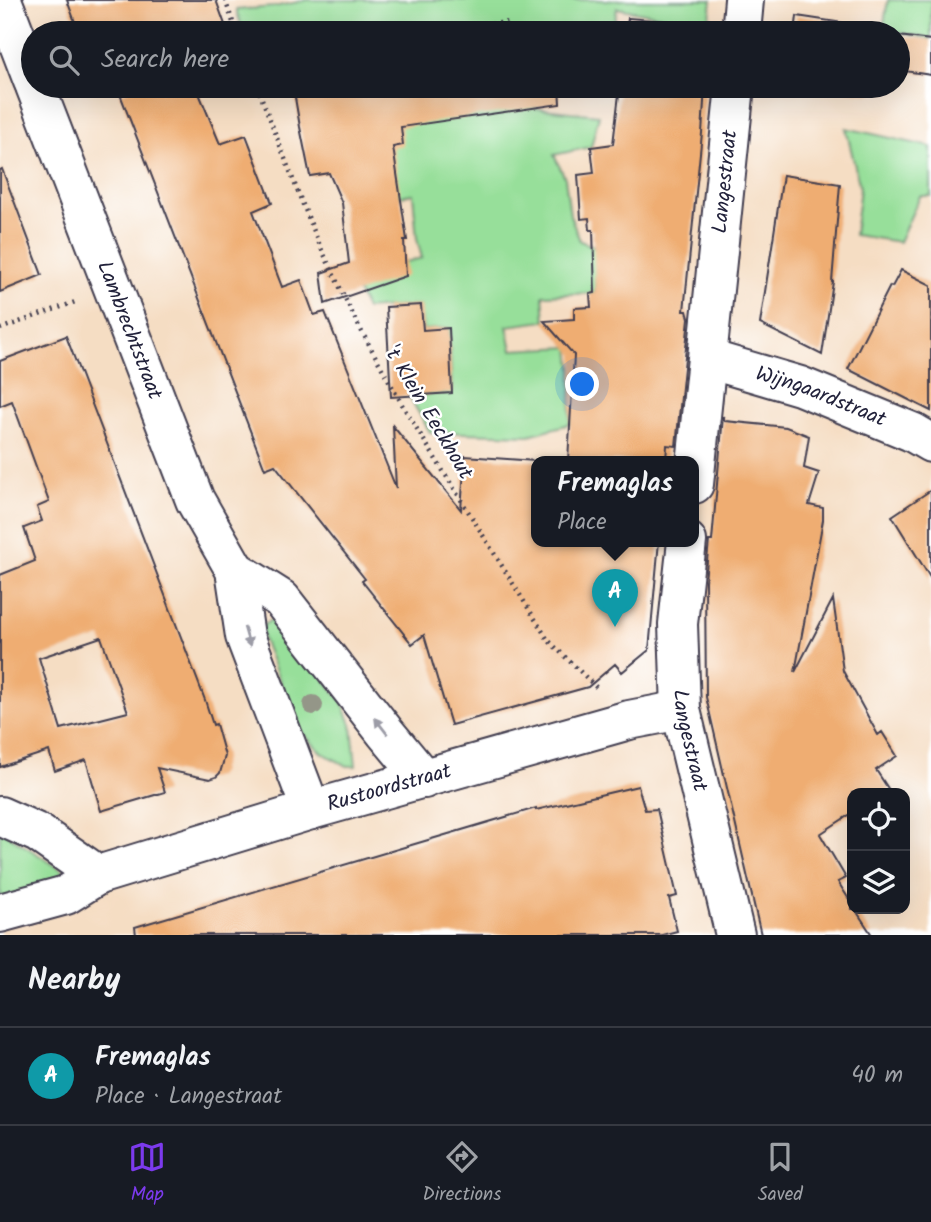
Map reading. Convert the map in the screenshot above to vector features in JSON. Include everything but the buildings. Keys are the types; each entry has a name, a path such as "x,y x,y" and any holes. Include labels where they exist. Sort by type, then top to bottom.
{"street":[{"name":"Lambrechtstraat","path":"2,0 21,50"},
{"path":"742,21 744,0"},
{"name":"Lambrechtstraat","path":"39,98 195,500 235,570 246,636 311,810"},
{"name":"Langestraat","path":"697,456 734,98"},
{"name":"Wijngaardstraat","path":"708,359 800,386 912,432 931,443"},
{"name":"Langestraat","path":"686,547 678,624 681,710 735,935"},
{"name":"Lambrechtstraat","path":"235,570 281,599 424,779"},
{"name":"Rustoordstraat","path":"0,913 66,895 98,875 311,810 629,720 681,710"},
{"path":"0,816 38,833 98,875"}],"path":[{"path":"225,0 233,21"},
{"name":"'t Klein Eeckhout","path":"262,98 321,248 356,321 404,408 548,640 629,720"},
{"path":"0,329 114,289"}],"green space":[{"path":"307,0 712,0 709,21 687,21 617,8 615,21 240,21 236,10 274,7"},
{"path":"888,0 931,0 931,39 910,35 910,21 884,21"},
{"path":"329,98 535,98 534,108 599,115 591,147 554,155 565,178 570,215 580,241 596,247 595,293 543,295 545,321 507,326 512,350 570,347 570,424 529,435 430,432 409,396 452,392 449,328 423,330 420,305 366,309 350,275 422,258 417,239 413,194 400,196 336,142"},
{"path":"846,128 931,147 931,196 920,196 899,242 854,235 860,188"},
{"path":"271,620 279,622 342,701 352,727 356,766 347,766 322,753 300,731 263,639 262,626"},
{"path":"0,830 68,874 0,902"}],"place":[{"name":"Fremaglas","path":"615,627"}]}
